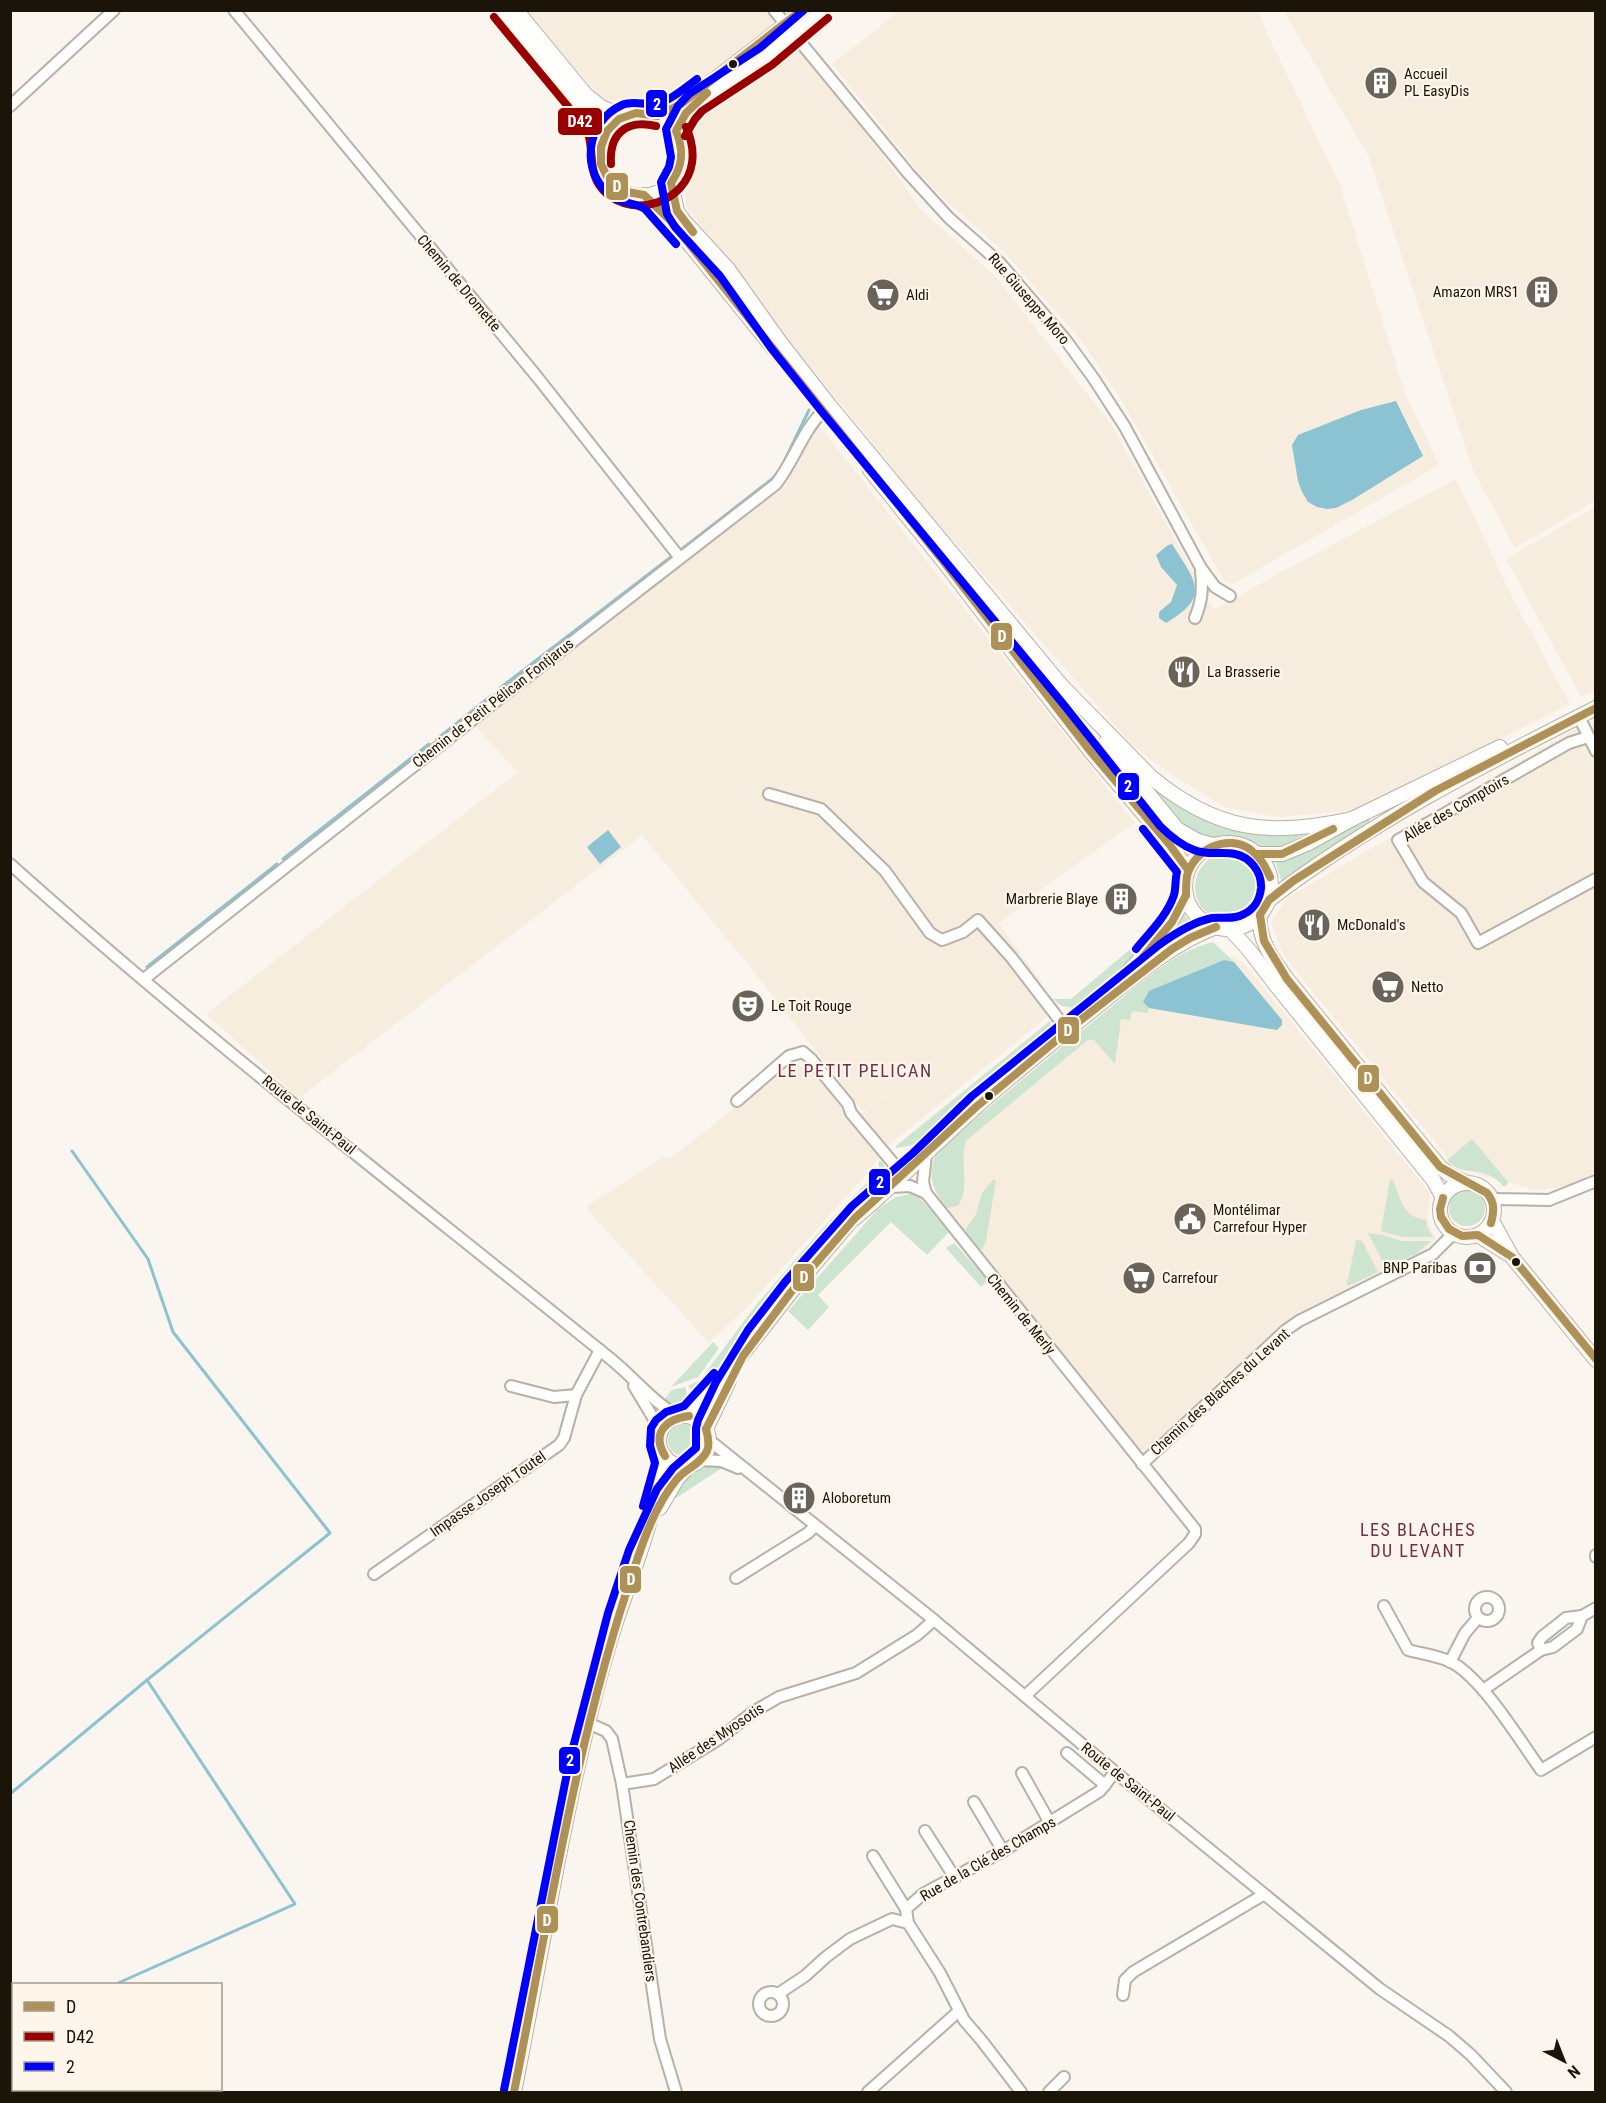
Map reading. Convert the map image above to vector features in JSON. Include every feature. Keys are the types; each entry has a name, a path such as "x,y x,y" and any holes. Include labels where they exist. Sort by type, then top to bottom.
{"main road":[{"path":"502,10 579,103 597,130 601,143 600,162 607,177 619,190 644,195 663,189 679,171 683,156 680,140 671,125 658,116 640,112 624,116 614,123 606,132 601,143"},
{"path":"516,10 586,95 601,107 624,116"},
{"path":"670,183 677,211 684,221 728,269 780,342 830,406 1072,698 1168,820 1198,841 1213,845 1236,843 1247,847 1265,863 1270,875 1269,900 1260,915 1251,922 1190,938 1172,949 1082,1019 976,1107 855,1218"},
{"path":"644,195 670,220 944,562 1091,752 1169,844 1188,870"},
{"path":"1072,698 1165,789 1199,810 1218,818 1274,830 1318,826 1352,819"},
{"path":"1257,854 1282,854 1309,843 1352,819 1596,698"},
{"path":"1269,900 1323,861 1435,791 1596,708"},
{"path":"1323,861 1327,853 1374,822 1379,813 1378,806"},
{"path":"1213,845 1200,853 1188,870 1186,895 1196,915 1223,928 1249,950 1434,1181 1443,1198"},
{"path":"1082,1019 1157,941 1172,922 1186,895"},
{"path":"1260,915 1259,929 1263,942 1287,979 1440,1167 1450,1175 1482,1187 1492,1199 1494,1215 1491,1223 1478,1235"},
{"path":"514,2092 588,1723 618,1616 643,1545 661,1483 665,1456 659,1442 661,1431 668,1422 683,1416 713,1392 791,1292 876,1190 934,1136 976,1107"},
{"path":"1467,1183 1452,1188 1443,1198 1440,1209 1444,1224 1454,1233 1462,1236 1478,1235 1512,1257"},
{"path":"1491,1223 1495,1226 1512,1257 1596,1360"},
{"path":"643,1545 667,1494 677,1479 707,1451 708,1434 743,1356"},
{"path":"683,1416 699,1421 708,1434"},
{"path":"665,1456 679,1465 695,1462"}],"street":[{"path":"10,106 114,10"},
{"name":"Chemin de Dromette","path":"234,10 537,378 680,558"},
{"name":"Rue Giuseppe Moro","path":"774,10 908,173 950,218 1000,262 1065,339 1125,427 1201,568 1215,587 1230,596"},
{"path":"789,30 803,10"},
{"path":"676,131 686,112 766,56 811,10"},
{"path":"658,116 681,104 821,10"},
{"name":"Chemin de Petit Pélican Fontjarus","path":"144,979 776,484 786,471 806,433 823,411"},
{"name":"Rue Giuseppe Moro","path":"1195,618 1203,593 1201,568"},
{"path":"1579,717 1596,751"},
{"name":"Allée des Comptoirs","path":"1588,736 1569,743 1398,840 1423,882 1461,913 1478,943 1596,879"},
{"path":"769,795 821,809 885,871 930,933 942,940 963,932 978,920 1011,957 1068,1031"},
{"name":"Route de Saint-Paul","path":"10,864 144,979 634,1378 656,1402 683,1416"},
{"path":"736,1101 789,1056 803,1052 848,1104 851,1113 898,1169"},
{"path":"926,1155 923,1182 926,1192"},
{"path":"1492,1199 1549,1200 1596,1181"},
{"path":"891,1187 910,1186 926,1192"},
{"name":"Chemin de Merly","path":"926,1192 1142,1464"},
{"name":"Chemin des Blaches du Levant","path":"1025,1696 1189,1543 1195,1534 1195,1528 1142,1464 1286,1330 1433,1254 1454,1233"},
{"name":"Impasse Joseph Toutel","path":"374,1574 559,1445 564,1438 576,1395 600,1350"},
{"name":"Route de Saint-Paul","path":"612,1360 636,1389 661,1431"},
{"path":"512,1386 554,1396 576,1395"},
{"name":"Route de Saint-Paul","path":"708,1434 749,1473 934,1620 1263,1895 1380,1989 1449,2036 1471,2055 1506,2092"},
{"name":"Route de Saint-Paul","path":"695,1462 721,1461 749,1473"},
{"path":"736,1578 808,1533 815,1526"},
{"path":"1384,1606 1408,1650 1450,1662 1472,1678 1541,1770 1596,1737"},
{"path":"1483,1690 1541,1650 1552,1647 1577,1629 1582,1616 1596,1608"},
{"path":"1450,1662 1465,1633 1478,1618"},
{"name":"Allée des Myosotis","path":"622,1784 654,1779 719,1739 753,1712 779,1697 856,1673 907,1641 934,1620"},
{"name":"Chemin des Contrebandiers","path":"588,1723 606,1731 612,1739 622,1784 660,2039 676,2092"},
{"path":"1067,1753 1105,1785"},
{"name":"Rue de la Clé des Champs","path":"1021,2092 964,2020 940,1973 908,1923 906,1909 923,1894 1003,1851 1100,1791 1115,1772"},
{"path":"1022,1773 1050,1823"},
{"path":"974,1802 1003,1851"},
{"path":"925,1831 954,1878"},
{"path":"873,1856 906,1909"},
{"path":"1123,1995 1125,1980 1133,1972 1263,1895"},
{"path":"778,1994 805,1976 850,1939 892,1919 908,1923"},
{"path":"868,2092 959,2011"},
{"path":"1049,2092 1064,2077"}],"shaded area":[{"path":"525,11 781,11 921,210 994,275 1111,424 1214,610 1456,479 1515,603 1570,704 1358,810 1278,817 1226,808 1165,770 1131,744 924,507 775,323 686,206 685,181 693,141 661,104 642,100 620,102 601,98"},
{"path":"899,11 1259,11 1265,29 1340,185 1405,393 1439,465 1233,584 1225,582 1123,403 1083,343 1005,253 943,198 916,169 832,64"},
{"path":"1285,11 1595,11 1595,501 1515,548 1474,472 1369,157"},
{"path":"820,427 1135,823 1044,887 999,924 1042,983 1030,992 1048,1016 889,1145 870,1170 748,1306 709,1343 585,1207 662,1158 669,1159 794,1063 809,1068 862,1113 977,1030 863,1111 642,835 299,1098 206,1014 518,772 475,726 785,486 811,438"},
{"path":"1595,507 1595,690 1581,697 1506,559"},
{"path":"1595,720 1595,1172 1567,1187 1535,1190 1456,1168 1284,956 1271,922 1287,898 1570,732"},
{"path":"1234,955 1248,968 1430,1193 1427,1216 1436,1238 1423,1253 1297,1314 1150,1449 1144,1451 1136,1448 937,1197 933,1183 939,1164 1139,998 1183,972 1188,981"}],"green space":[{"path":"1127,759 1148,781 1276,834 1324,831 1298,845 1266,851 1235,837 1206,838 1177,823"},
{"path":"1370,817 1370,821 1316,856 1304,869 1282,883 1275,860"},
{"path":"1229,853 1242,856 1253,863 1260,874 1263,887 1260,900 1253,911 1242,918 1229,921 1216,918 1205,911 1198,900 1195,887 1198,874 1205,863 1216,856"},
{"path":"1169,904 1172,905 1162,928 1080,1009 1062,1006 1052,999 1071,999 1159,925"},
{"path":"1183,914 1198,929 1144,963 1165,942"},
{"path":"1213,942 1234,962 1224,960 1144,1002 1149,1008 1147,1013 1132,1011 1130,1020 1121,1019 1115,1064 1094,1040 1088,1040 966,1141 962,1198 958,1206 947,1208 934,1188 932,1169 936,1152 1145,979 1185,953"},
{"path":"1050,1021 1051,1027 1045,1037 914,1145 897,1148 896,1146"},
{"path":"1472,1139 1508,1182 1506,1186 1487,1174 1460,1169 1447,1160"},
{"path":"879,1161 883,1162 885,1169 880,1178 786,1283 756,1320 708,1388 700,1397 694,1394 688,1386 700,1380 756,1305 821,1230 878,1171"},
{"path":"993,1180 996,1180 986,1242 981,1250 967,1234 966,1229 976,1214 982,1193"},
{"path":"1390,1180 1393,1180 1400,1200 1407,1211 1426,1220 1433,1237 1403,1237 1381,1231"},
{"path":"1467,1190 1480,1195 1485,1208 1480,1221 1467,1226 1454,1221 1449,1208 1454,1195"},
{"path":"911,1194 919,1197 949,1232 927,1255 891,1222 818,1295 829,1307 808,1330 788,1311 879,1208 896,1197"},
{"path":"1368,1233 1402,1241 1431,1241 1416,1254 1386,1268"},
{"path":"1356,1240 1362,1241 1378,1272 1348,1286 1346,1281"},
{"path":"954,1243 988,1280 981,1287 946,1248"},
{"path":"713,1342 719,1348 698,1377 671,1387"},
{"path":"685,1387 687,1394 695,1401 687,1406 679,1407 662,1402 672,1390"},
{"path":"684,1424 695,1429 700,1440 695,1451 684,1456 673,1451 668,1440 673,1429"},
{"path":"712,1465 722,1468 673,1500 671,1495 684,1479 693,1472"}],"water":[{"path":"1396,401 1423,456 1336,508 1317,507 1308,502 1298,481 1292,445 1298,435 1361,410"},
{"path":"1172,544 1187,568 1195,587 1190,604 1166,623 1159,618 1159,612 1171,602 1177,585 1161,567 1156,555"},
{"path":"608,830 621,847 600,864 587,847"},
{"path":"1224,960 1234,962 1282,1020 1282,1025 1277,1030 1149,1008 1143,1002 1149,991"}],"waterway":[{"path":"682,549 772,479 780,470 809,410"},
{"path":"500,688 671,557"},
{"path":"437,739 491,696"},
{"path":"283,859 429,744"},
{"path":"147,967 277,864"},
{"path":"72,1151 148,1259 173,1332 330,1533 147,1680 295,1904 118,1983"},
{"path":"10,1794 147,1680"}],"transit line":[{"name":"D","path":"802,10 681,104 658,116 636,113 619,119 607,131 601,147 601,164 608,179 622,191 644,195 670,220 944,562 1091,752 1169,844 1188,870"},
{"name":"2","path":"504,2090 569,1763 608,1613 629,1550 657,1489 673,1468 696,1448 698,1420 716,1382 748,1330 785,1282 852,1206 913,1153 972,1096 1159,945 1198,922 1212,918 1232,918 1244,914 1256,903 1261,888 1257,871 1246,858 1235,854 1205,853 1194,850 1176,840 1160,826 1064,705 822,412 771,348 720,276 675,227 667,214 661,182 669,167 671,157 666,129 678,106 689,94 760,48 804,10"},
{"name":"D42","path":"494,17 580,121 589,137 596,180 606,193 618,201 631,205 644,205 658,202 680,188 688,177 693,158 692,144 686,127"},
{"name":"D42","path":"685,136 702,111 772,65 828,18"},
{"name":"2","path":"676,244 645,209 615,199 601,186 594,174 591,148 600,123 622,105 627,103 658,104 676,95 697,79"},
{"name":"D","path":"693,232 677,211 671,183 681,158 676,131 686,113 707,93"},
{"name":"D42","path":"611,164 613,144 622,131 636,125 656,126"},
{"name":"D","path":"1260,915 1269,900 1293,881 1435,791 1596,708"},
{"name":"2","path":"1136,949 1171,903 1175,892 1177,872 1143,829"},
{"name":"D","path":"1257,854 1282,854 1333,829"},
{"name":"D","path":"1186,895 1187,876 1191,866 1204,851 1222,844 1242,845 1251,850 1262,862 1270,877"},
{"name":"D","path":"1143,957 1172,922 1186,895"},
{"name":"D","path":"1260,915 1264,941 1287,979 1440,1167 1487,1193 1493,1207 1491,1223"},
{"name":"D","path":"706,1429 743,1356 791,1292 855,1218 976,1107 1082,1019 1172,949 1216,927"},
{"name":"D","path":"1443,1198 1440,1209 1441,1217 1449,1229 1462,1236 1478,1235 1512,1257 1596,1359"},
{"name":"2","path":"643,1506 655,1463 650,1446 651,1428 656,1420 666,1412 684,1406 714,1373"},
{"name":"D","path":"665,1456 660,1440 663,1428 674,1420 689,1416"},
{"name":"D","path":"514,2092 565,1829 614,1633 651,1522 677,1479 707,1451 709,1443 706,1429"}],"place":[{"name":"Accueil PL EasyDis","path":"1381,83"},
{"name":"Amazon MRS1","path":"1542,292"},
{"name":"Aldi","path":"883,295"},
{"name":"La Brasserie","path":"1184,672"},
{"name":"Marbrerie Blaye","path":"1121,899"},
{"name":"McDonald's","path":"1314,925"},
{"name":"Netto","path":"1388,987"},
{"name":"Le Toit Rouge","path":"748,1006"},
{"name":"Montélimar Carrefour Hyper","path":"1190,1219"},
{"name":"BNP Paribas","path":"1480,1268"},
{"name":"Carrefour","path":"1139,1278"},
{"name":"Aloboretum","path":"799,1498"}],"district":[{"name":"LE PETIT PELICAN","path":"855,1071"},
{"name":"LES BLACHES DU LEVANT","path":"1418,1540"}]}
